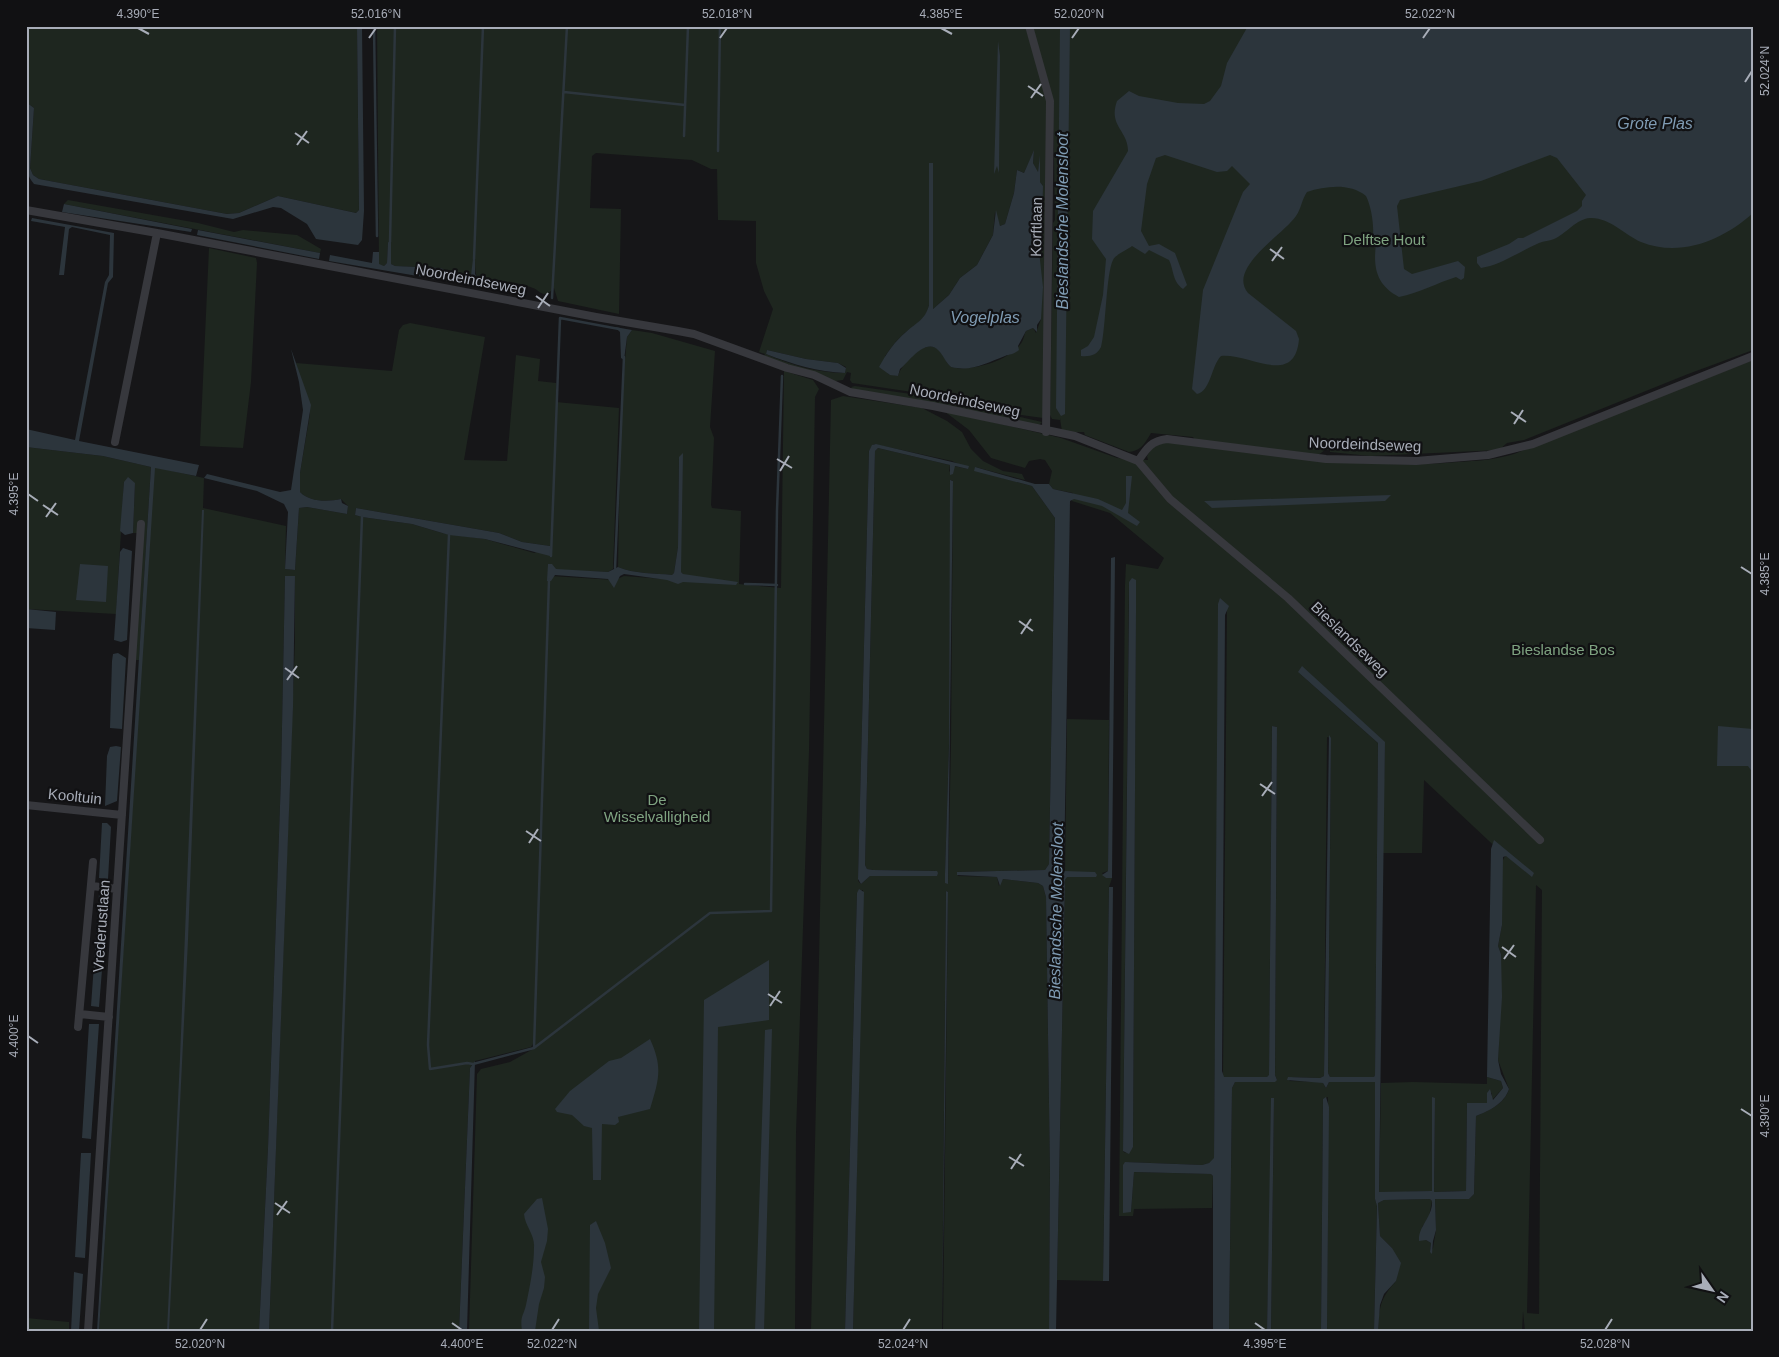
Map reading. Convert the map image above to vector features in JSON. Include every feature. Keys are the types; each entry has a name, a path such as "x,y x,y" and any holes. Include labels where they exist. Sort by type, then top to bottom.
{"street":[{"name":"Korftlaan","path":"1029,26 1050,101 1046,432"},
{"name":"Noordeindseweg","path":"26,210 694,334 787,368 814,375 856,394 933,406 1085,439 1138,460 1149,445 1156,440 1167,439 1326,459 1416,461 1488,455 1533,444 1753,356"},
{"path":"116,442 157,233"},
{"name":"Bieslandseweg","path":"1138,460 1170,499 1288,598 1540,840"},
{"name":"Vrederustlaan","path":"88,1331 141,524"},
{"name":"Kooltuin","path":"26,805 122,815"},
{"path":"78,1027 93,862"},
{"path":"92,886 117,889"},
{"path":"80,1014 109,1017"}],"green space":[{"path":"26,26 357,26 359,210 356,213 278,196 239,213 227,214 39,179 33,175 30,168 34,108 26,102"},
{"path":"377,26 1025,26 1048,100 1043,418 1014,414 939,396 852,383 850,380 851,373 847,372 843,380 835,381 764,356 765,354 759,352 773,309 764,291 756,263 756,221 718,220 717,169 711,169 692,160 596,153 592,156 590,208 621,209 619,314 558,301 554,288 544,294 517,283 499,284 491,289 479,282 475,269 475,259 471,275 462,284 453,282 452,277 441,268 395,266 391,264 391,243 388,243 387,263 384,266 379,265","holes":["1034,151 1033,163 1038,173 1040,157 1040,182 1043,186 1042,235 1039,251 1041,319 1036,333 1033,328 1026,331 1022,342 1016,349 1009,355 990,364 969,368 951,367 942,354 936,348 930,346 919,350 913,355 903,366 898,376 888,374 885,356 900,337 923,318 929,305 930,163 933,163 933,309 949,295 960,278 977,265 993,235 995,212 1000,226 1005,224 1014,193 1017,170 1024,173","767,350 806,359 838,363 846,367 845,373 825,372 795,365 766,354"]},
{"name":"Delftse Hout","path":"1032,26 1753,26 1753,350 1524,440 1507,443 1499,450 1370,456 1325,450 1318,455 1195,440 1193,437 1151,433 1140,448 1129,452 1085,435 1084,432 1062,432 1060,418 1060,420 1052,419 1050,415 1053,223 1055,220 1053,100"},
{"path":"68,200 198,223 234,232 243,230 297,235 321,249 320,253 64,204"},
{"path":"209,248 256,258 257,263 251,382 243,448 200,446"},
{"name":"De Wisselvalligheid","path":"410,323 485,337 464,460 507,461 516,355 540,359 538,381 556,383 556,402 619,408 613,569 608,572 552,570 551,576 615,580 624,576 664,579 683,574 681,572 679,457 678,547 674,573 672,575 645,573 618,567 621,408 627,337 632,330 652,333 715,351 710,427 714,438 711,505 712,508 741,511 739,584 781,588 784,371 813,380 819,389 815,397 809,751 796,1133 795,1331 469,1331 477,1074 481,1069 510,1062 535,1048 534,1042 531,1047 475,1061 470,1068 459,1331 269,1331 295,641 295,577 285,576 281,777 268,1148 259,1331 99,1331 154,467 204,478 203,508 286,526 285,569 295,570 299,508 307,507 347,514 348,506 341,499 319,500 308,498 300,492 300,473 310,414 296,363 392,371 399,330 403,325","holes":["356,508 499,533 522,542 550,546 534,553 485,539 442,533 412,524 362,517 355,515"]},
{"name":"Bieslandse Bos","path":"1753,360 1753,1331 1525,1331 1523,1311 1522,1331 1378,1331 1381,1304 1396,1281 1392,1248 1380,1236 1378,1203 1384,1200 1430,1199 1432,1201 1429,1217 1422,1227 1426,1240 1431,1243 1430,1252 1433,1248 1436,1230 1435,1199 1469,1199 1474,1194 1476,1116 1491,1109 1500,1102 1509,1089 1498,1060 1501,954 1498,946 1502,925 1502,862 1505,856 1424,780 1422,853 1382,853 1385,743 1298,672 1378,743 1375,1075 1374,1077 1330,1077 1328,1073 1331,738 1327,737 1324,1076 1320,1078 1293,1077 1289,1081 1320,1082 1326,1088 1329,1082 1375,1082 1375,1199 1377,1205 1374,1331 1327,1331 1328,1097 1323,1099 1321,1331 1271,1331 1274,1098 1272,1098 1267,1331 1229,1331 1232,1088 1235,1082 1277,1080 1275,1075 1277,727 1272,726 1269,1076 1223,1077 1227,610 1219,603 1214,1159 1202,1165 1126,1162 1131,1212 1134,1172 1211,1174 1213,1176 1212,1208 1134,1209 1133,1216 1119,1216 1126,564 1158,569 1164,558 1110,513 1072,501 1073,493 1053,489 1049,484 1052,471 1045,460 1029,461 1025,468 991,458 969,430 944,411 1061,438 1117,458 1148,460 1147,456 1152,448 1165,442 1305,459 1376,464 1446,463 1489,459 1514,454","holes":["1136,580 1133,1147 1125,1153 1123,1151 1129,582","1536,885 1542,890 1539,1314 1527,1313"]},
{"path":"851,387 939,398 1042,422 1039,425 1028,424 960,408 891,396 864,394"},
{"path":"843,396 922,408 947,421 962,432 971,449 983,461 1003,471 1022,474 1025,480 975,467 1002,478 1032,486 1055,518 1049,864 1045,870 957,872 958,876 997,877 999,886 1003,879 1038,883 1043,886 1046,897 1050,1172 1049,1331 943,1331 948,892 946,891 942,1331 853,1331 863,890 857,893 845,1331 811,1331 831,400","holes":["874,444 952,461 968,469 954,466 949,472 950,465 878,448 875,451 865,865 867,869 873,870 937,871 937,876 870,876 861,884 858,881 869,451","951,480 953,481 948,884 945,874 949,745"]},
{"path":"26,447 103,456 151,467 139,660 135,660 143,522 139,521 137,533 133,533 135,483 124,482 116,614 26,609"},
{"path":"1067,719 1109,720 1108,871 1102,873 1106,878 1112,878 1109,887 1103,1281 1057,1280 1065,880 1066,877 1095,877 1065,872"},
{"path":"1487,1077 1501,1081 1503,1088 1492,1100 1492,1093 1487,1093 1487,1103 1467,1104 1466,1191 1434,1192 1435,1098 1432,1098 1432,1191 1379,1193 1381,1083 1487,1084"},
{"path":"26,1318 69,1322 69,1331 26,1331"}],"water":[{"path":"357,26 362,26 364,211 362,240 358,245 316,239 307,224 281,208 273,207 233,219 34,184 29,177 25,159 29,113 26,102 34,108 30,168 33,175 39,179 227,214 239,213 278,196 356,213 359,210"},
{"name":"Bieslandsche Molensloot","path":"1060,26 1070,26 1065,414 1061,416 1056,408"},
{"name":"Grote Plas","path":"1248,26 1753,26 1753,213 1728,231 1701,244 1671,248 1641,242 1604,220 1597,218 1585,219 1554,239 1539,243 1503,261 1481,268 1477,263 1477,257 1509,244 1518,238 1523,238 1577,211 1582,206 1582,201 1586,195 1557,158 1550,155 1481,181 1400,200 1397,206 1404,269 1412,274 1458,261 1465,267 1464,278 1461,280 1456,277 1399,297 1385,287 1378,275 1375,260 1376,244 1372,243 1372,219 1366,196 1345,187 1322,188 1307,192 1296,216 1259,252 1251,263 1245,273 1244,283 1248,293 1296,331 1299,339 1296,354 1289,362 1280,365 1269,365 1232,356 1221,356 1205,388 1197,394 1192,389 1203,290 1243,192 1250,184 1232,166 1227,171 1217,172 1165,155 1156,158 1147,184 1141,231 1149,246 1159,244 1175,253 1187,285 1183,289 1179,286 1169,260 1149,250 1145,254 1132,246 1119,254 1114,258 1111,267 1101,347 1093,355 1081,356 1081,350 1088,346 1094,337 1103,295 1106,259 1092,239 1093,211 1128,151 1125,138 1115,116 1117,101 1129,91 1139,96 1178,103 1204,104 1210,101 1221,86 1227,63"},
{"path":"998,41 1000,56 999,173 997,166 994,174"},
{"name":"Vogelplas","path":"1034,150 1033,163 1038,172 1040,155 1040,182 1043,186 1042,235 1039,251 1043,287 1041,319 1037,325 1037,332 1033,328 1026,331 1018,346 1019,350 1015,353 972,368 951,367 939,351 934,347 929,347 912,357 900,369 898,376 890,375 879,367 898,339 923,317 929,305 929,163 933,163 933,309 949,295 960,278 977,265 993,235 996,210 1000,226 1005,224 1014,193 1017,170 1024,173"},
{"path":"64,204 192,229 191,232 62,212"},
{"path":"32,218 114,233 113,277 108,283 79,441 199,465 196,476 155,468 99,1331 97,1331 103,1231 151,467 103,456 26,447 26,429 75,440 105,282 109,275 110,235 72,227 69,229 64,275 59,275 65,227 31,221"},
{"path":"198,230 320,253 319,259 197,235"},
{"path":"388,242 391,243 391,264 395,266 441,268 448,272 453,282 329,261 330,255 372,263 373,252 379,252 379,264 384,266 387,263"},
{"path":"473,259 475,259 475,274 483,287 462,284 471,275"},
{"path":"615,327 632,330 627,337 624,360 621,358 620,332"},
{"path":"291,349 311,405 300,473 300,492 308,498 319,500 341,499 342,503 348,506 347,514 307,507 299,508 295,570 285,569 288,512 284,504 257,491 204,478 207,474 280,492 291,490 303,410"},
{"path":"767,350 806,359 838,363 846,368 845,373 825,371 795,364 766,354"},
{"path":"876,444 969,466 968,469 955,466 953,474 950,475 950,465 878,448 875,451 865,865 867,869 873,870 937,871 938,873 937,876 870,876 861,884 858,879 869,451 872,445"},
{"path":"683,453 681,572 683,574 738,582 736,585 683,582 678,584 667,580 624,574 620,576 614,588 608,579 555,575 551,581 547,581 548,564 552,564 556,569 608,572 618,567 638,572 672,575 674,573 678,547 679,457"},
{"name":"Bieslandsche Molensloot","path":"975,467 1035,484 1049,484 1053,489 1098,499 1122,510 1126,503 1126,476 1132,476 1128,513 1140,522 1137,526 1102,506 1074,499 1070,501 1064,871 1095,872 1097,875 1096,877 1067,877 1065,880 1056,1331 1049,1331 1050,1172 1046,897 1043,886 1038,883 1003,879 1000,886 997,877 957,875 957,872 1045,870 1049,864 1055,518 1032,486 974,471"},
{"path":"128,477 135,483 133,533 125,535 120,531 124,482"},
{"path":"950,480 953,481 948,884 945,883 945,874 949,745"},
{"path":"1391,495 1385,501 1212,508 1204,501"},
{"path":"356,508 499,533 522,542 550,546 550,556 485,539 449,535 412,524 362,517 355,515"},
{"path":"202,510 204,510 188,940 169,1331 167,1331 180,1058"},
{"path":"123,548 132,551 127,640 121,642 114,640 120,552"},
{"path":"1115,557 1112,878 1106,878 1102,875 1108,871 1111,558"},
{"path":"80,564 108,566 106,602 76,600"},
{"path":"285,576 295,576 293,707 269,1331 259,1331 268,1148 281,777"},
{"path":"1132,578 1136,580 1136,612 1133,1147 1129,1154 1123,1151 1129,582"},
{"path":"1220,598 1229,606 1225,615 1222,1071 1224,1077 1267,1077 1269,1075 1272,726 1277,727 1275,1075 1277,1080 1275,1082 1235,1082 1232,1088 1229,1331 1213,1331 1213,1176 1211,1174 1134,1172 1131,1212 1123,1213 1123,1165 1125,1162 1202,1165 1209,1163 1214,1158 1218,604"},
{"path":"26,609 56,612 55,630 26,628"},
{"path":"118,653 126,658 122,729 110,728 112,661 113,654"},
{"path":"1302,666 1385,742 1379,1192 1432,1191 1432,1097 1435,1098 1434,1192 1466,1191 1467,1103 1487,1103 1487,1093 1490,1089 1493,1100 1503,1088 1501,1081 1487,1077 1491,849 1494,840 1534,873 1532,877 1506,856 1503,857 1502,925 1498,946 1501,954 1502,997 1498,1060 1501,1074 1509,1089 1500,1103 1476,1116 1474,1194 1469,1199 1435,1199 1436,1230 1432,1254 1430,1252 1431,1243 1426,1240 1419,1241 1419,1236 1432,1207 1430,1199 1384,1200 1378,1203 1380,1236 1392,1248 1401,1263 1396,1281 1384,1294 1380,1305 1378,1331 1374,1331 1377,1206 1375,1199 1375,1082 1329,1082 1326,1088 1323,1083 1287,1080 1288,1077 1320,1078 1324,1076 1329,735 1331,738 1328,1073 1330,1077 1374,1077 1375,1075 1378,743 1298,672"},
{"path":"1718,726 1753,729 1753,773 1748,766 1717,766"},
{"path":"110,747 121,747 117,801 105,806 107,756"},
{"path":"102,823 107,823 111,827 108,879 99,878"},
{"path":"1109,887 1113,887 1109,1281 1103,1281"},
{"path":"859,889 864,892 853,1331 845,1331 857,893"},
{"path":"946,891 948,892 942,1331"},
{"path":"99,894 108,896 99,1007 91,1006"},
{"path":"769,960 769,1020 718,1027 714,1331 699,1331 704,1000"},
{"path":"89,1024 99,1024 91,1139 82,1138"},
{"path":"772,1029 764,1331 755,1331 765,1030"},
{"path":"650,1039 657,1058 658,1074 656,1090 650,1109 618,1117 619,1122 615,1125 602,1124 601,1180 593,1180 592,1128 584,1126 572,1115 557,1112 555,1109 570,1091 609,1061 621,1058"},
{"path":"475,1061 467,1331 459,1331 470,1068"},
{"path":"1326,1097 1329,1107 1327,1331 1321,1331 1323,1099"},
{"path":"1271,1098 1274,1098 1271,1331 1267,1331"},
{"path":"81,1153 91,1153 85,1258 75,1257"},
{"path":"542,1198 548,1229 547,1241 541,1262 545,1277 544,1288 539,1304 535,1331 522,1331 522,1319 530,1283 534,1247 533,1238 524,1214 537,1199"},
{"path":"596,1221 605,1243 611,1268 598,1294 596,1308 599,1331 589,1331 590,1225"},
{"path":"74,1272 83,1274 79,1331 71,1331"}],"waterway":[{"path":"374,26 377,236"},
{"path":"390,242 395,26"},
{"path":"474,259 483,26"},
{"path":"552,298 567,26"},
{"path":"684,136 688,26"},
{"path":"718,151 720,26"},
{"path":"564,92 685,105"},
{"path":"551,556 560,318 619,329"},
{"path":"615,568 624,357"},
{"path":"449,535 428,1045 430,1069 467,1063 473,1064 534,1048 710,913 771,911 777,510 782,376"},
{"path":"332,1331 362,517"},
{"path":"534,1048 549,580"},
{"path":"745,584 777,585"}]}
